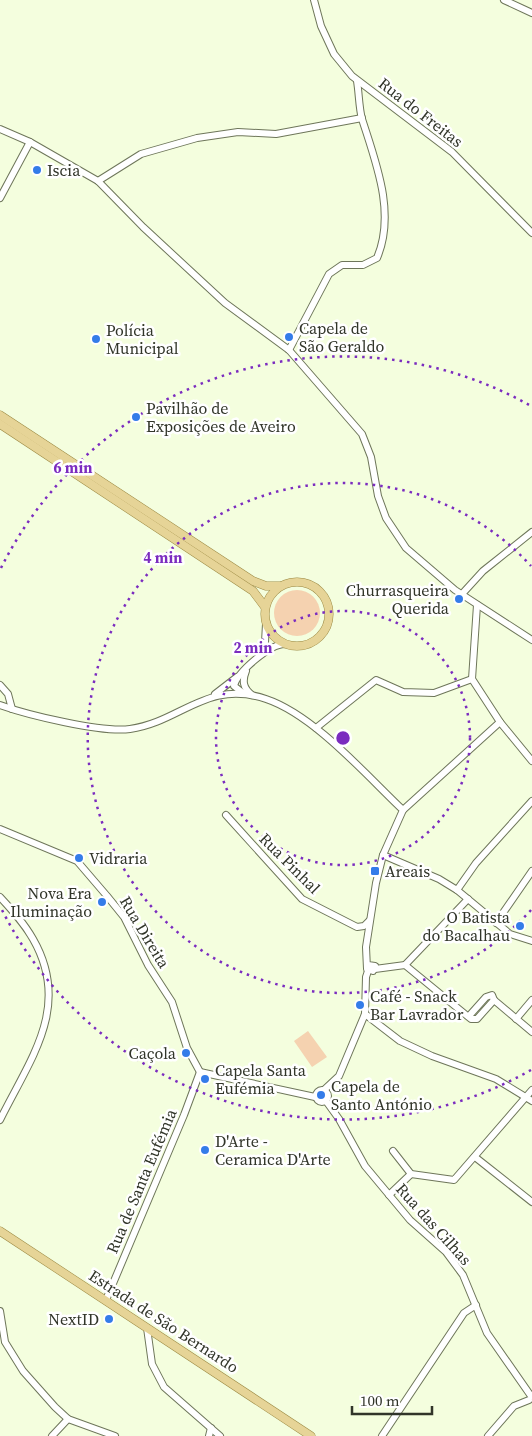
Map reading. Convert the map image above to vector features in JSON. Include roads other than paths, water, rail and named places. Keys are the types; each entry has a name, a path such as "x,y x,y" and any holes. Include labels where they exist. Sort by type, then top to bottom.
{"main road":[{"path":"0,415 253,581 266,586 280,586 297,582 313,586 326,599 329,608 326,628 321,636 304,645 285,644 276,639 266,624 265,607 268,598 280,586"},
{"path":"0,424 253,591 265,607"},
{"name":"Estrada de São Bernardo","path":"0,1232 311,1436"}],"street":[{"name":"Rua do Freitas","path":"314,0 321,26 334,54 357,81 452,152 532,233"},
{"path":"504,0 532,13"},
{"path":"289,350 329,274 342,265 363,265 377,258 383,245 384,199 372,146 362,118 357,81"},
{"path":"98,181 141,154 198,138 238,132 276,134 341,124 362,118"},
{"path":"0,129 30,142 98,181 143,228 225,303 289,350 362,434 371,457 378,496 394,532 426,566 477,605 532,640"},
{"path":"0,198 30,142"},
{"path":"462,594 483,571 532,532"},
{"path":"477,605 472,679 500,722 532,761"},
{"path":"262,654 266,642 266,624"},
{"path":"0,705 104,728 130,729 153,722 212,696 244,672 272,646 285,644"},
{"path":"244,672 243,682 246,690 252,695"},
{"path":"316,728 376,680 403,692 434,693 472,679"},
{"path":"0,685 8,694 12,709"},
{"path":"212,696 225,694 252,695 282,706 316,728 403,810"},
{"path":"315,1097 318,1091 324,1090 339,1076 364,1014 366,978 370,968 366,946 369,921 383,855 403,810 500,722"},
{"path":"457,890 476,863 532,801"},
{"name":"Rua Pinhal","path":"226,815 302,899 356,927 364,926 369,921"},
{"name":"Rua Direita","path":"0,829 77,861 107,896 124,917 148,965 172,1002 187,1048 200,1072"},
{"path":"383,855 439,879 457,890 510,934 532,941"},
{"path":"496,923 532,871"},
{"path":"0,897 33,939 41,956 50,992 50,1005 39,1042 0,1120"},
{"path":"370,968 405,965 468,899"},
{"path":"405,965 471,1019 477,1018 494,1000 532,1032"},
{"path":"516,1019 532,1000"},
{"path":"364,1014 400,1041 432,1056 496,1079 529,1099"},
{"path":"200,1072 315,1097 320,1102 326,1101 327,1094 324,1090"},
{"name":"Rua de Santa Eufémia","path":"106,1300 181,1123 200,1072"},
{"path":"393,1151 411,1174 454,1180 529,1099 532,1090"},
{"name":"Rua das Cilhas","path":"326,1101 339,1119 365,1166 410,1220 446,1252 463,1275 487,1333 530,1397 532,1408"},
{"path":"475,1156 532,1202"},
{"path":"389,1195 411,1174"},
{"path":"382,1436 464,1313 476,1305"},
{"path":"0,1311 5,1342 23,1371 68,1419 115,1436"},
{"path":"147,1328 152,1364 164,1387 220,1436"},
{"path":"488,1436 514,1406 530,1397"},
{"path":"52,1436 68,1419"},
{"path":"209,1436 211,1428"}],"place":[{"name":"Iscia","path":"37,170"},
{"name":"Capela de São Geraldo","path":"289,337"},
{"name":"Polícia Municipal","path":"96,339"},
{"name":"Pavilhão de Exposições de Aveiro","path":"136,417"},
{"name":"Churrasqueira Querida","path":"459,599"},
{"name":"Vidraria","path":"79,858"},
{"name":"Areais","path":"375,871"},
{"name":"Nova Era Iluminação","path":"102,902"},
{"name":"O Batista do Bacalhau","path":"520,926"},
{"name":"Café - Snack Bar Lavrador","path":"360,1005"},
{"name":"Caçola","path":"186,1053"},
{"name":"Capela Santa Eufémia","path":"205,1079"},
{"name":"Capela de Santo António","path":"321,1095"},
{"name":"D'Arte - Ceramica D'Arte","path":"205,1150"},
{"name":"NextID","path":"109,1319"}]}
